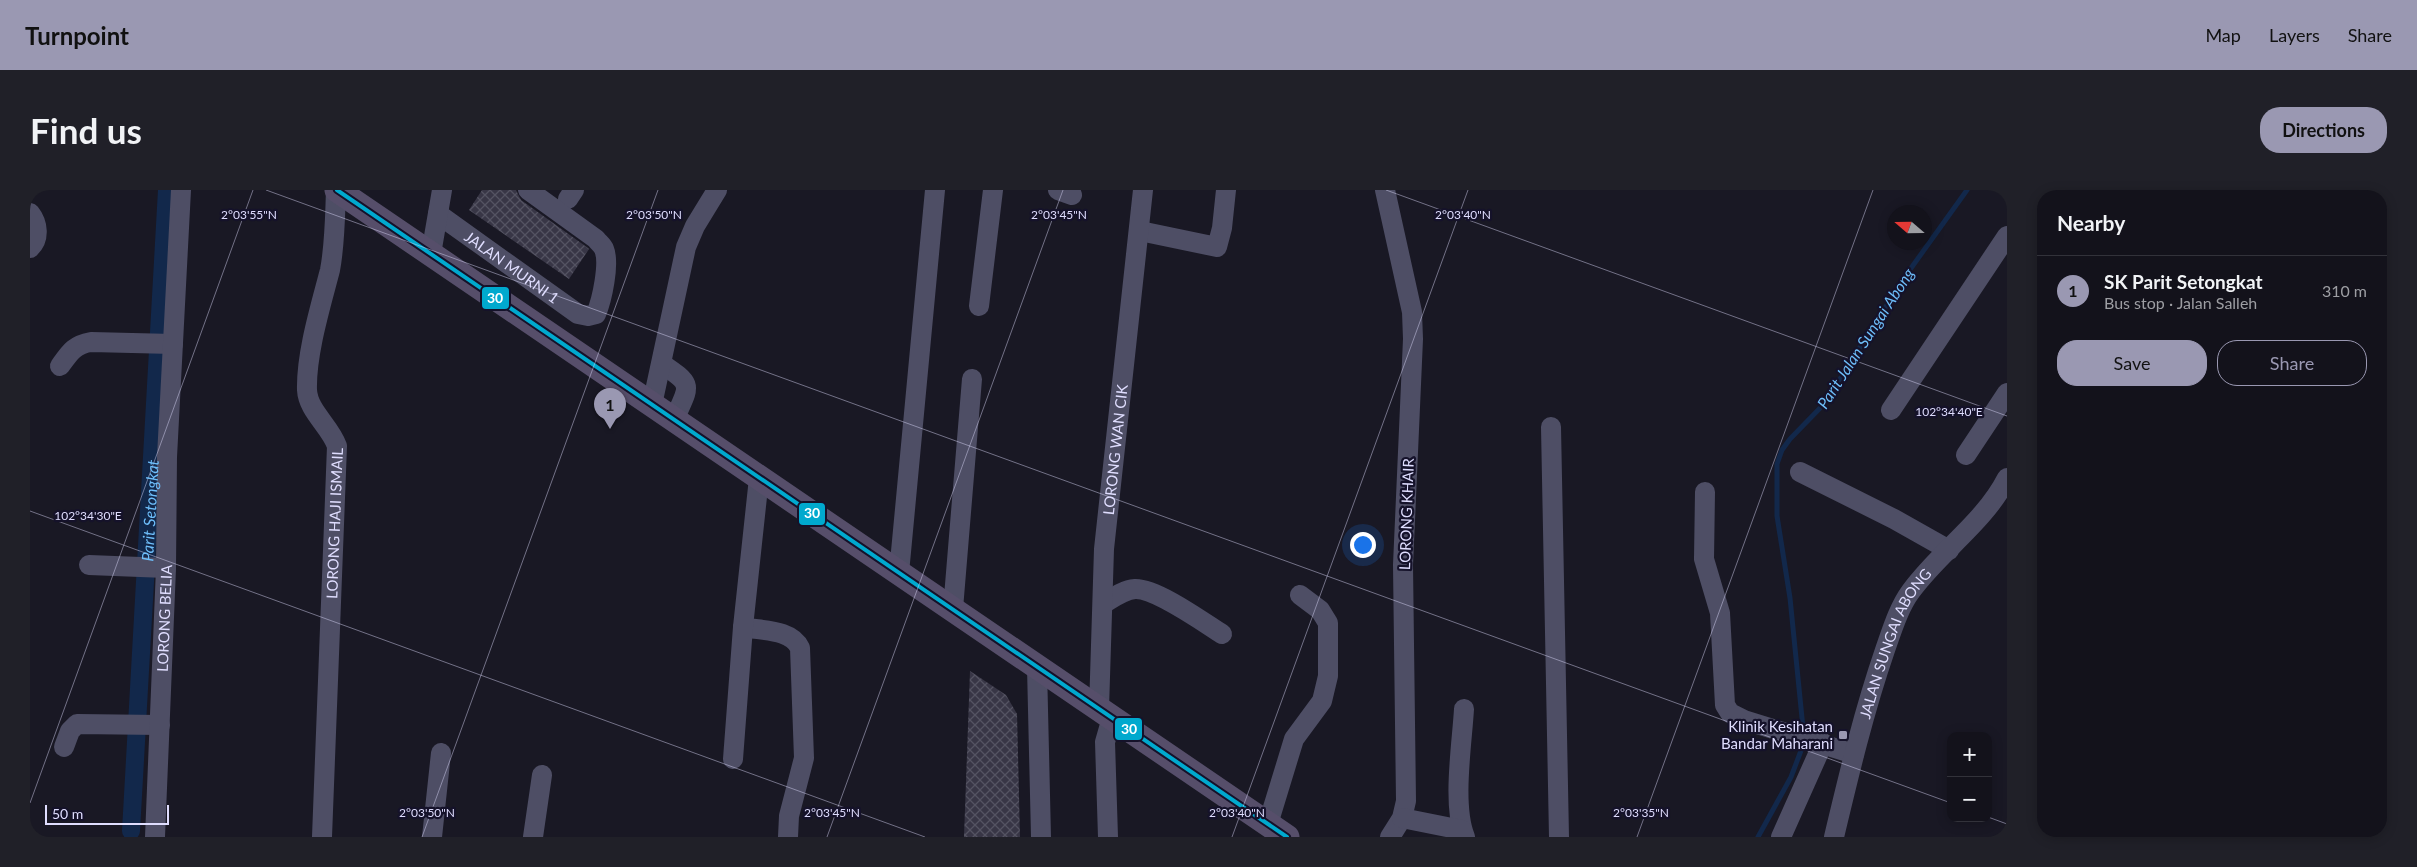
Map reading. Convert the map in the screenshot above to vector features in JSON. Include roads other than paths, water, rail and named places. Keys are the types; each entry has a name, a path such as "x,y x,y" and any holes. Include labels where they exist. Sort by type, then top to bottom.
{"main road":[{"path":"337,190 1277,830"}],"street":[{"name":"LORONG BELIA","path":"155,837 144,725 154,567 167,457 181,190"},
{"name":"LORONG HAJI ISMAIL","path":"322,837 337,446 333,436 312,406 307,390 318,312 332,251 337,190"},
{"path":"431,254 442,190"},
{"path":"652,405 686,247 695,226 717,190"},
{"path":"899,573 936,190"},
{"path":"979,306 993,190"},
{"name":"LORONG WAN CIK","path":"1108,715 1103,604 1104,549 1143,190"},
{"path":"1140,231 1217,247 1222,228 1226,190"},
{"name":"LORONG KHAIR","path":"1385,190 1412,312 1413,339 1403,565 1406,800 1402,818 1390,837"},
{"name":"JALAN MURNI 1","path":"438,214 578,314 588,316 596,314 602,300 604,249 596,239 536,192"},
{"path":"30,213 34,218 37,233 35,243 30,248"},
{"path":"1891,410 2007,236"},
{"path":"60,366 72,349 79,344 92,342 173,344"},
{"path":"662,364 684,379 686,384 686,390 674,420"},
{"path":"952,609 972,379"},
{"path":"1966,455 2007,393"},
{"path":"1551,426 1559,837"},
{"path":"1800,472 1894,519 1949,550"},
{"path":"733,759 743,627 759,478"},
{"name":"JALAN SUNGAI ABONG","path":"1834,837 1854,754 1894,625 1910,592 2006,484"},
{"path":"1705,492 1704,559 1720,614 1725,705 1730,713 1744,720 1854,754"},
{"path":"90,565 154,567"},
{"path":"1103,604 1123,592 1136,589 1152,592 1222,634"},
{"path":"1277,830 1294,739 1322,701 1328,676 1328,623 1320,610 1300,595"},
{"path":"743,627 788,635 796,639 800,648 804,758 789,816 788,837"},
{"path":"1037,667 1041,837"},
{"path":"1402,818 1463,833 1459,804 1464,709"},
{"path":"1108,715 1109,728 1106,742 1108,837"},
{"path":"64,747 70,731 77,724 144,725"},
{"path":"1781,837 1823,743"},
{"path":"432,837 441,753"},
{"path":"533,837 542,775"},
{"path":"1840,813 1843,837"}],"waterway":[{"name":"Parit Setongkat","path":"131,831 167,190"},
{"name":"Parit Jalan Sungai Abong","path":"1803,728 1790,598 1777,516 1777,464 1782,450 1790,439 1824,404 1904,278 1967,190"},
{"name":"Parit Jalan Sungai Abong","path":"1758,837 1791,777 1802,748"}],"place":[{"name":"SK Parit Setongkat","path":"610,429"},
{"name":"Klinik Kesihatan Bandar Maharani","path":"1843,735"}]}
